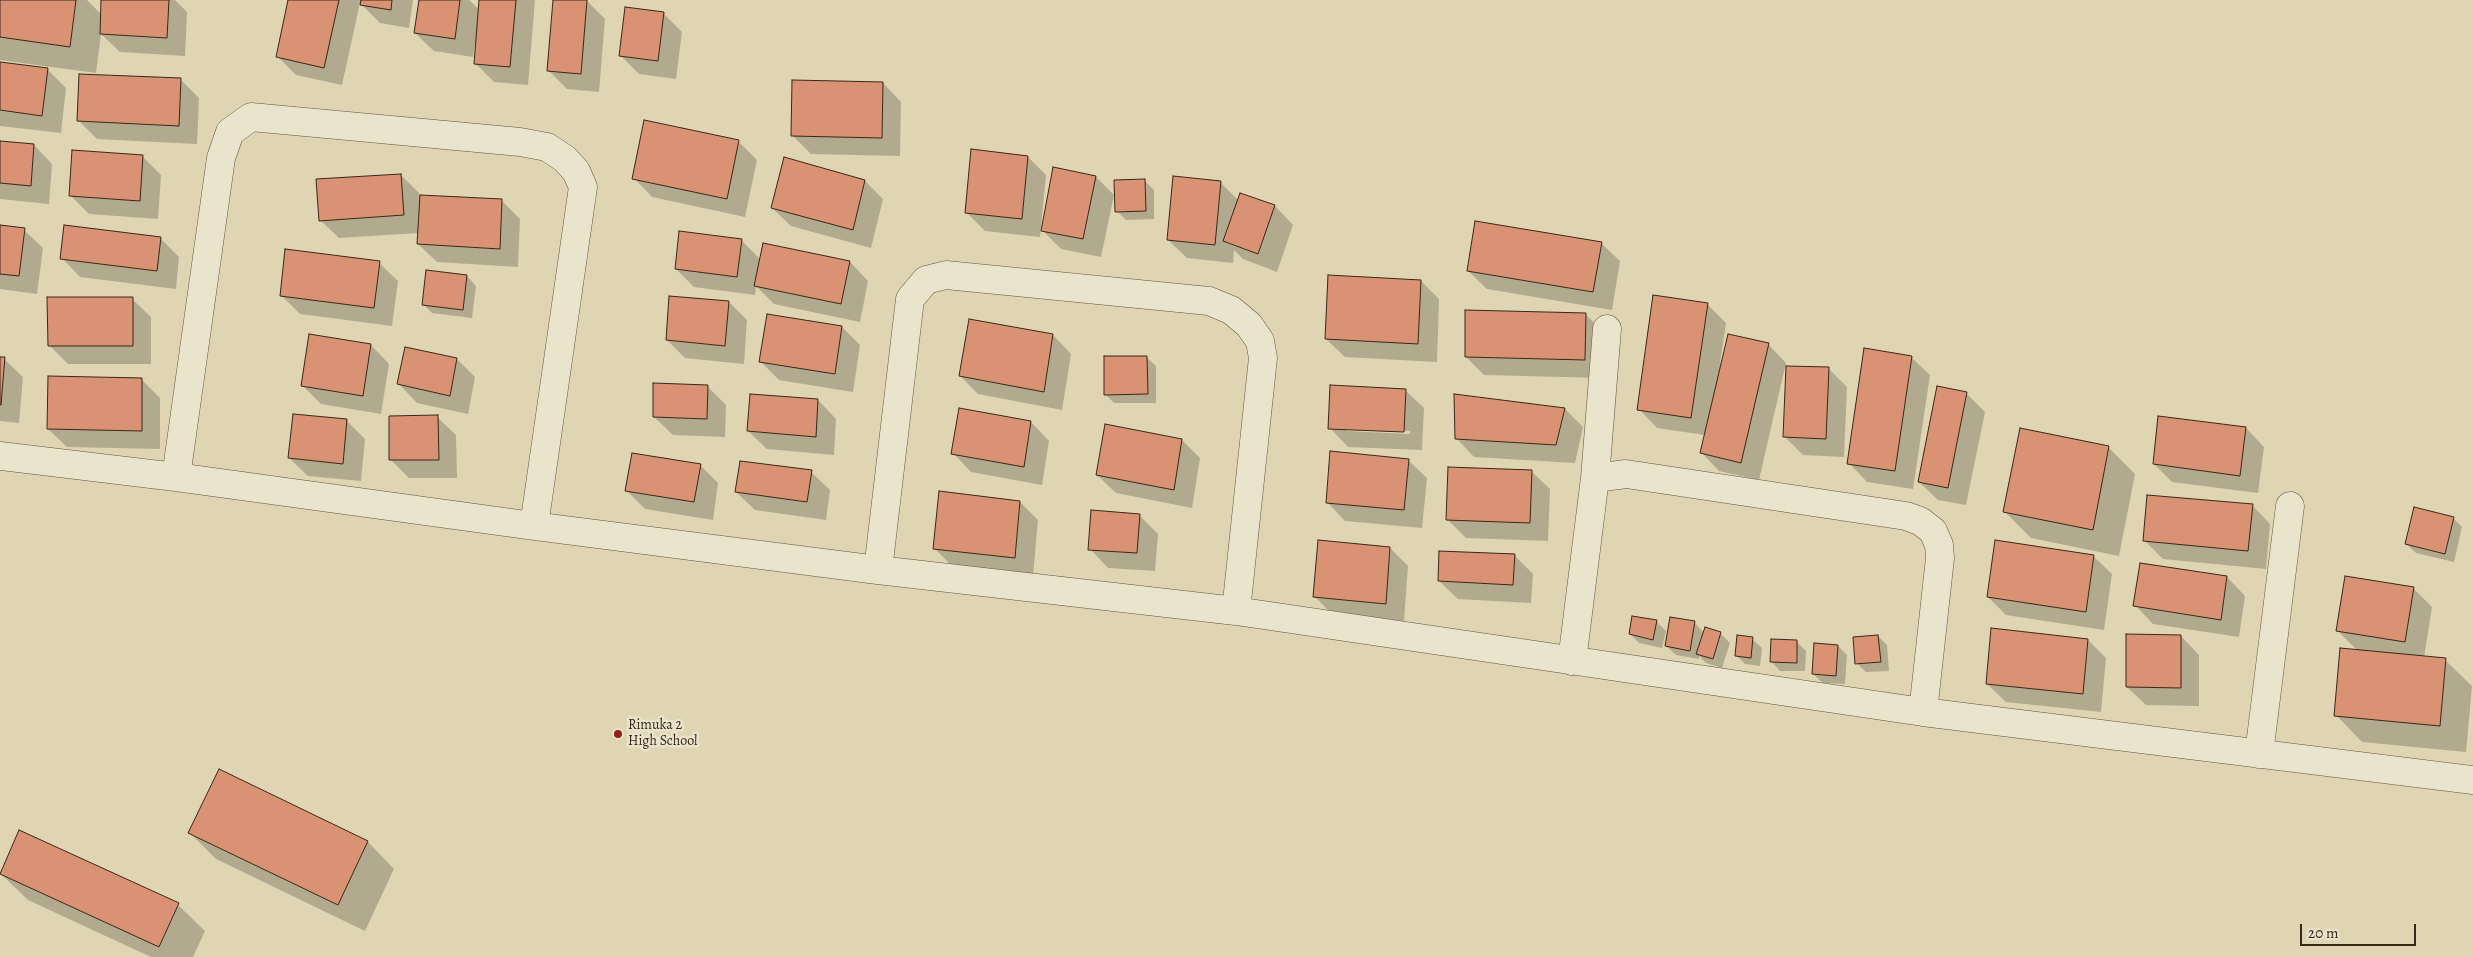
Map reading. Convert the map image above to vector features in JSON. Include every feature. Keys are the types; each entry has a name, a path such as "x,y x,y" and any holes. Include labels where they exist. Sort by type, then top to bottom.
{"street":[{"path":"176,477 221,158 230,132 250,117 520,142 547,147 565,159 576,171 583,187 534,526"},
{"path":"878,570 910,299 926,280 946,275 1209,302 1230,310 1249,325 1260,341 1264,358 1236,611"},
{"path":"1572,662 1595,478 1607,330"},
{"path":"0,456 176,477 534,526 878,570 1236,611 1572,662 1923,712 2473,780"},
{"path":"1595,478 1626,474 1906,516 1920,521 1933,531 1939,544 1940,558 1923,712"},
{"path":"2259,754 2290,506"}],"building":[{"path":"0,0 76,0 70,47 0,37"},
{"path":"101,0 169,0 167,38 100,34"},
{"path":"288,0 339,0 324,68 276,57"},
{"path":"361,0 392,0 391,10 360,5"},
{"path":"419,0 460,0 455,39 414,33"},
{"path":"479,0 516,0 510,67 474,64"},
{"path":"553,0 587,0 581,74 547,71"},
{"path":"625,7 664,12 658,61 619,56"},
{"path":"0,62 48,68 42,116 0,110"},
{"path":"79,74 181,78 179,126 77,121"},
{"path":"792,80 883,82 882,138 791,136"},
{"path":"644,120 739,140 727,199 632,179"},
{"path":"0,141 34,144 31,186 0,183"},
{"path":"971,149 1028,156 1022,219 965,213"},
{"path":"72,150 143,155 140,201 69,196"},
{"path":"784,157 865,180 853,230 771,208"},
{"path":"1053,167 1096,176 1083,239 1041,231"},
{"path":"401,174 404,215 319,221 316,179"},
{"path":"1173,176 1221,181 1215,245 1167,240"},
{"path":"1145,179 1146,211 1115,212 1114,180"},
{"path":"1240,193 1275,205 1258,254 1223,241"},
{"path":"420,195 502,199 500,249 417,244"},
{"path":"1475,221 1602,242 1593,292 1467,271"},
{"path":"0,225 25,228 19,276 0,274"},
{"path":"64,225 161,237 157,271 60,259"},
{"path":"679,231 742,239 737,277 675,269"},
{"path":"763,243 850,261 841,304 754,286"},
{"path":"285,249 380,261 374,308 280,296"},
{"path":"426,270 467,275 463,310 422,305"},
{"path":"1328,275 1421,280 1418,344 1325,339"},
{"path":"1653,295 1708,303 1691,418 1637,410"},
{"path":"669,296 729,301 725,346 666,340"},
{"path":"47,297 133,297 133,346 48,346"},
{"path":"1465,310 1586,313 1585,360 1465,357"},
{"path":"767,314 842,326 835,374 759,362"},
{"path":"969,319 1053,334 1044,392 959,376"},
{"path":"309,334 371,344 363,396 301,386"},
{"path":"1728,334 1769,343 1741,463 1700,453"},
{"path":"405,347 457,358 450,396 397,384"},
{"path":"1864,348 1912,356 1895,471 1847,464"},
{"path":"1104,356 1147,356 1148,394 1104,395"},
{"path":"0,357 5,357 1,405 0,405"},
{"path":"1786,366 1829,367 1826,439 1783,437"},
{"path":"48,376 142,378 142,431 47,429"},
{"path":"653,383 708,385 707,419 653,417"},
{"path":"1330,385 1406,389 1404,432 1328,429"},
{"path":"1937,386 1967,392 1948,488 1918,482"},
{"path":"750,394 818,399 816,437 747,431"},
{"path":"1454,394 1565,408 1556,445 1455,439"},
{"path":"959,408 1031,421 1024,467 951,454"},
{"path":"293,414 347,419 343,464 288,458"},
{"path":"438,415 439,460 389,460 389,416"},
{"path":"2158,416 2246,427 2240,476 2153,464"},
{"path":"1105,424 1182,439 1174,490 1096,475"},
{"path":"2020,428 2109,446 2093,530 2003,512"},
{"path":"1330,451 1409,459 1404,510 1326,503"},
{"path":"632,453 701,464 694,502 625,491"},
{"path":"740,461 812,470 807,502 735,492"},
{"path":"1448,467 1532,470 1530,523 1446,520"},
{"path":"939,491 1020,501 1015,558 933,549"},
{"path":"2147,495 2253,504 2248,551 2143,541"},
{"path":"2414,507 2454,517 2445,554 2405,544"},
{"path":"1091,510 1140,514 1137,553 1088,550"},
{"path":"1318,540 1390,547 1386,604 1313,597"},
{"path":"1995,540 2094,555 2086,612 1987,597"},
{"path":"1439,551 1515,554 1513,585 1438,581"},
{"path":"2140,563 2227,576 2221,620 2133,606"},
{"path":"2345,576 2414,587 2405,642 2336,631"},
{"path":"1632,616 1657,620 1653,640 1629,634"},
{"path":"1670,617 1695,621 1690,651 1665,646"},
{"path":"1705,627 1721,632 1713,659 1696,654"},
{"path":"1991,628 2088,639 2083,694 1986,684"},
{"path":"2126,634 2181,635 2181,688 2126,687"},
{"path":"1737,635 1753,637 1751,658 1735,656"},
{"path":"1878,635 1881,662 1855,664 1853,637"},
{"path":"1771,639 1797,640 1797,663 1770,662"},
{"path":"1814,643 1838,645 1836,676 1812,674"},
{"path":"2340,648 2446,658 2440,726 2334,716"},
{"path":"219,769 368,841 338,905 188,833"},
{"path":"19,830 179,903 159,947 0,874"}],"place":[{"name":"Rimuka 2 High School","path":"618,734"}]}
